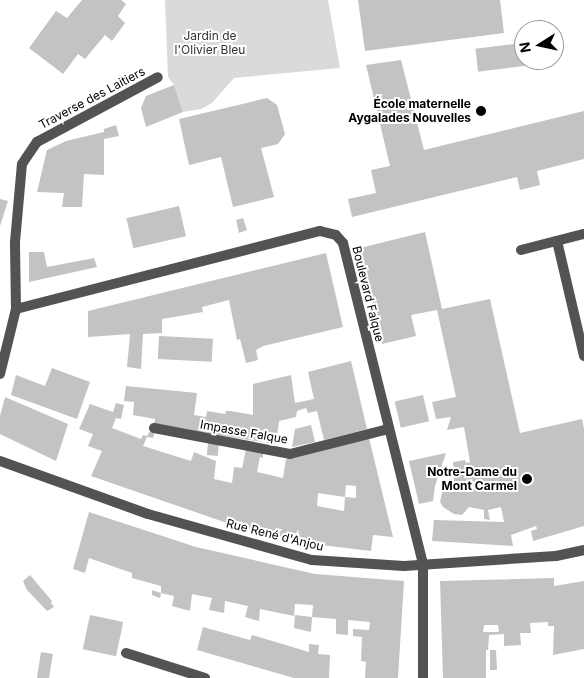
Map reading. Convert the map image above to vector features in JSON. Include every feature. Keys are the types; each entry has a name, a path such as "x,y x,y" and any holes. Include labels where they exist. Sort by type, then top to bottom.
{"street":[{"name":"Traverse des Laitiers","path":"0,374 16,309 15,242 22,164 37,142 158,77"},
{"name":"Boulevard Falque","path":"16,309 320,231 336,235 343,243 423,565 423,678"},
{"path":"521,250 584,234"},
{"path":"557,240 584,356"},
{"name":"Impasse Falque","path":"154,428 290,454 388,429"},
{"name":"Rue René d'Anjou","path":"0,462 148,514 312,560 423,565 556,556 584,550"},
{"path":"126,653 205,678"}],"green space":[{"name":"Jardin de l'Olivier Bleu","path":"165,0 328,0 340,68 234,78 212,103 201,109 183,112 174,85 168,77"}],"building":[{"path":"82,0 121,0 126,4 118,16 125,23 112,41 105,35 85,59 78,54 63,74 29,48 56,11 67,18"},
{"path":"358,0 500,0 504,33 365,51"},
{"path":"514,44 514,67 478,72 475,49"},
{"path":"401,60 424,150 584,111 584,159 537,171 540,185 520,190 517,177 352,217 348,199 376,193 371,170 390,166 366,65"},
{"path":"174,85 183,112 146,127 141,108 146,96"},
{"path":"267,98 277,105 285,134 278,144 261,148 274,197 233,207 221,157 189,165 179,119"},
{"path":"116,125 119,136 104,139 104,175 84,174 82,207 62,207 64,193 37,192 47,150 66,141 104,132 104,129"},
{"path":"0,199 8,201 0,226"},
{"path":"179,206 186,236 133,248 126,218"},
{"path":"243,218 247,230 239,233 236,220"},
{"path":"425,232 442,309 490,299 520,433 582,419 584,429 584,526 533,541 531,531 537,529 536,526 511,535 513,546 432,541 434,520 504,522 501,507 488,510 490,520 484,519 484,510 469,507 462,515 454,514 443,507 440,502 443,488 454,482 453,462 465,460 466,463 470,462 464,427 447,430 451,417 436,419 432,402 456,397 437,310 411,315 416,336 382,344 360,248"},
{"path":"29,252 44,252 47,267 94,258 97,267 29,282"},
{"path":"326,253 343,327 263,346 256,350 258,360 246,363 240,339 237,340 229,300 202,307 203,312 162,319 162,333 143,334 141,369 127,367 130,334 88,337 88,311"},
{"path":"159,336 213,339 212,362 158,359"},
{"path":"351,361 367,429 324,440 317,411 308,413 306,408 297,411 296,417 279,421 276,444 154,425 155,419 133,415 134,402 124,401 126,386 197,393 194,415 206,417 207,411 225,414 226,411 231,411 253,415 253,384 291,375 295,403 314,399 308,372"},
{"path":"52,368 90,382 77,419 11,395 16,375 45,386"},
{"path":"423,395 429,421 401,428 395,402"},
{"path":"5,397 68,424 56,461 0,434 0,416"},
{"path":"116,403 124,405 121,419 116,418 112,428 141,439 143,435 147,436 150,431 155,431 153,438 147,437 143,446 191,461 194,452 216,461 214,479 232,483 234,467 242,468 246,449 263,453 263,458 260,457 257,472 283,478 286,459 369,438 393,537 373,535 371,551 313,544 227,523 91,476 102,451 88,446 93,434 79,429 90,404 113,412","holes":["346,485 356,486 356,498 345,497","318,493 345,497 344,511 317,506"]},
{"path":"311,425 315,442 292,447 295,429"},
{"path":"208,442 219,443 218,456 207,455"},
{"path":"446,453 435,486 433,501 419,504 409,461"},
{"path":"89,512 196,547 315,574 404,581 398,678 365,678 366,662 361,661 362,637 353,636 353,629 369,630 370,622 348,620 348,635 336,634 336,619 312,617 313,605 295,604 294,616 260,609 259,621 245,617 248,606 225,601 224,613 209,610 212,598 192,594 190,611 172,606 174,596 161,593 161,586 132,578 132,573 89,558 85,573 73,569"},
{"path":"30,575 52,601 51,603 54,607 47,611 27,590 23,581"},
{"path":"554,578 554,586 584,581 584,649 553,655 554,626 548,626 548,622 530,623 531,633 520,633 521,645 504,646 504,634 489,635 488,650 486,650 486,678 443,678 440,581","holes":["484,625 498,625 499,632 483,632"]},
{"path":"152,590 161,593 160,598 152,595"},
{"path":"90,615 123,622 116,656 83,649"},
{"path":"295,615 312,617 311,632 294,628"},
{"path":"203,627 250,640 252,635 309,652 309,644 319,645 318,654 330,655 329,678 294,678 197,650"},
{"path":"490,650 496,650 497,670 490,670"},
{"path":"41,652 53,654 49,678 37,678"}],"place":[{"name":"École maternelle Aygalades Nouvelles","path":"481,111"},
{"name":"Notre-Dame du Mont Carmel","path":"527,479"}]}
